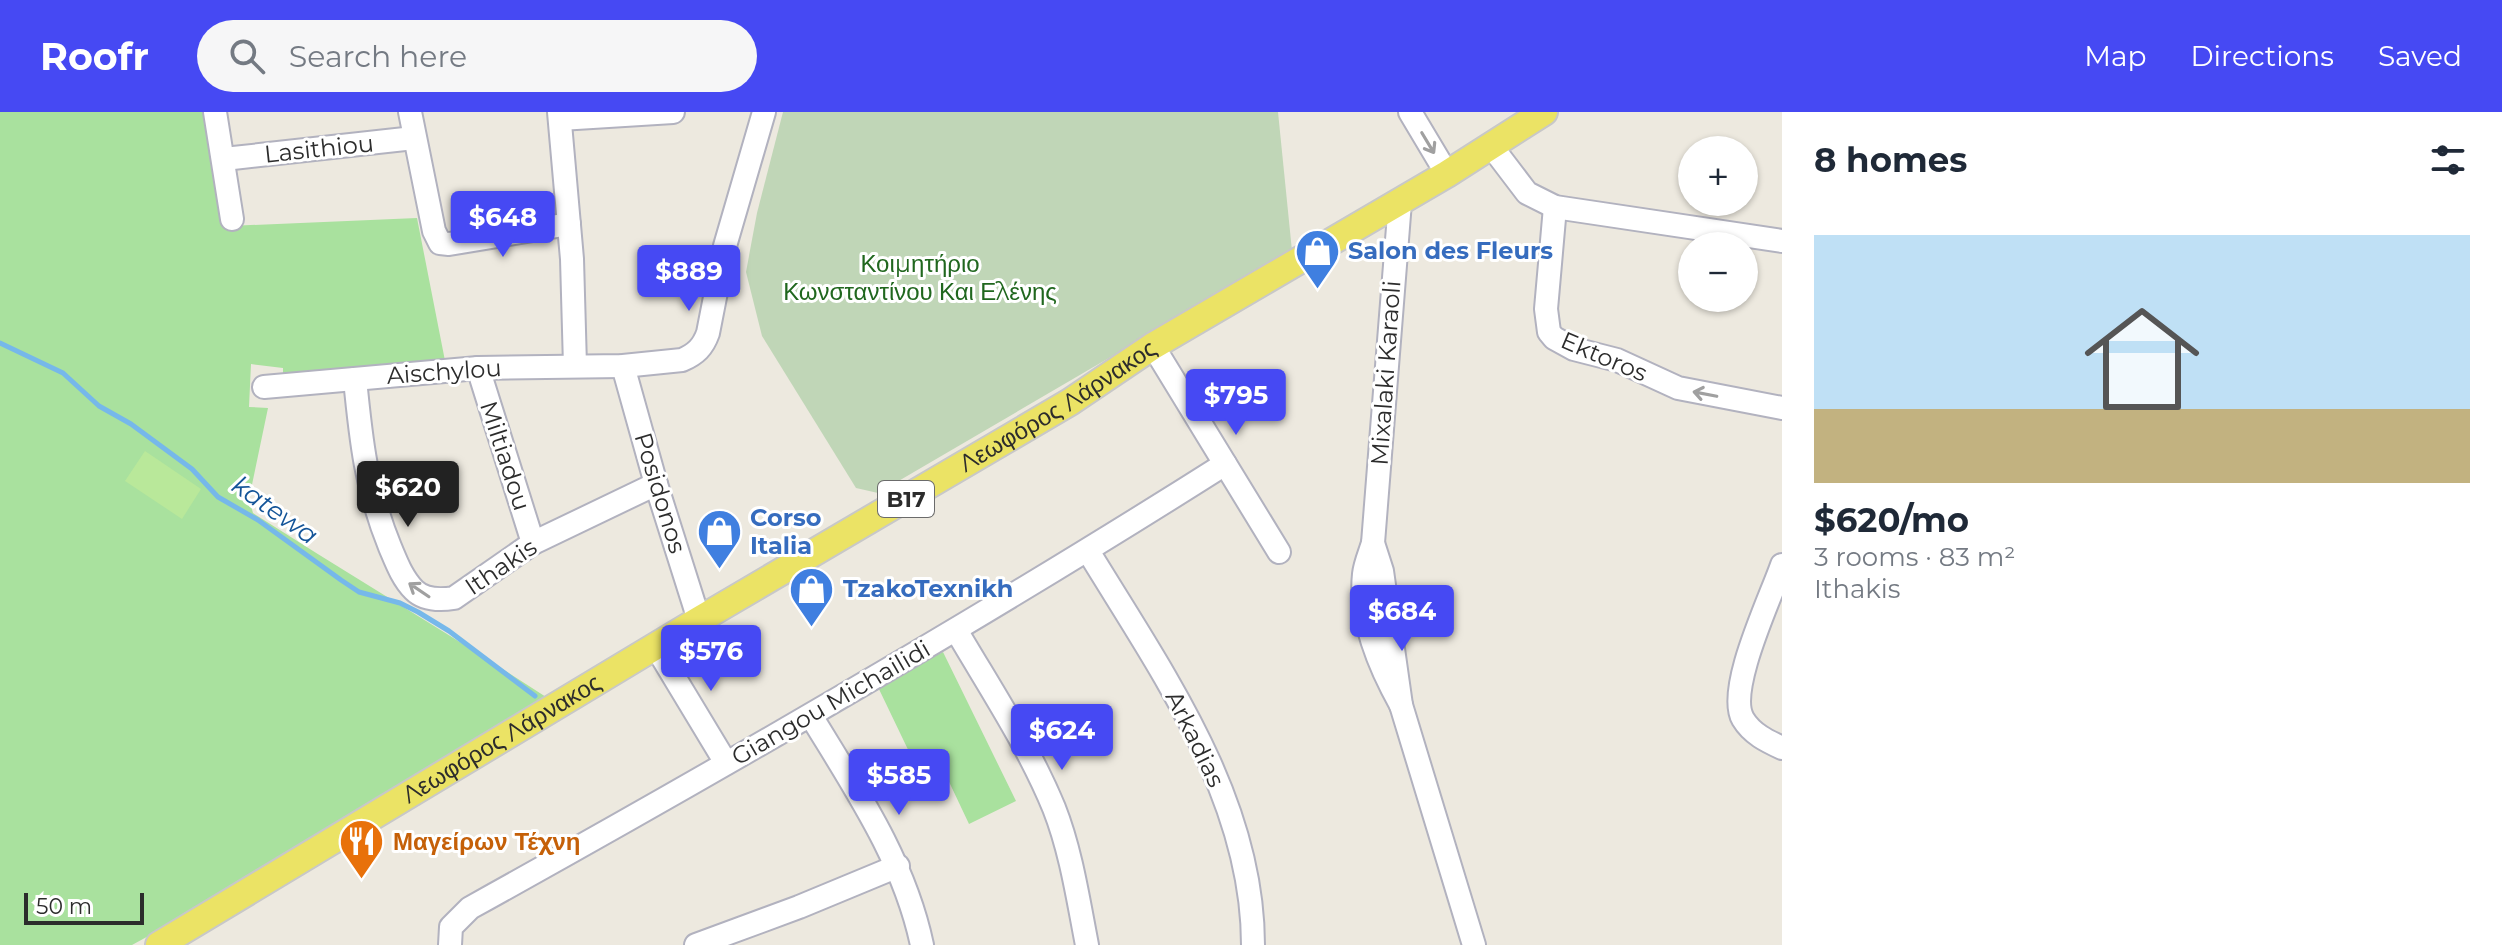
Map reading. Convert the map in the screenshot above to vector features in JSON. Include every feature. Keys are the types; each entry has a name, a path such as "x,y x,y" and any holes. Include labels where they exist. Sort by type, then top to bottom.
{"main road":[{"name":"Λεωφόρος Λάρνακος","path":"159,945 699,620 1070,402 1153,346 1447,174 1544,112"}],"street":[{"path":"215,112 232,219"},
{"path":"410,112 434,231 440,243 569,224"},
{"path":"575,366 569,224 560,115 673,112"},
{"name":"Aischylou","path":"264,387 478,368 623,366 682,360 690,356 705,343 725,246 764,112"},
{"path":"1410,112 1447,174"},
{"name":"Lasithiou","path":"224,159 414,138"},
{"path":"1492,147 1527,193 1555,207 1782,241"},
{"name":"Mixalaki Karaoli","path":"1400,202 1373,543 1382,571 1375,605 1365,619 1388,682 1401,705 1474,945"},
{"name":"Ektoros","path":"1555,207 1546,309 1549,332 1554,338 1566,347 1617,360 1678,388 1782,408"},
{"path":"1153,346 1279,552"},
{"name":"Posidonos","path":"623,366 699,620"},
{"name":"Miltiadou","path":"478,368 533,543"},
{"name":"Ithakis","path":"355,379 372,501 397,565 414,590 435,599 454,598 533,543 656,484"},
{"name":"Giangou Michailidi","path":"450,945 451,927 470,908 811,716 1088,551 1225,464"},
{"name":"Arkadias","path":"1088,551 1183,708 1224,797 1245,877 1253,945"},
{"path":"1782,565 1744,668 1737,700 1742,718 1750,728 1763,739 1782,748"},
{"path":"956,630 1013,727 1054,808 1074,877 1087,945"},
{"path":"656,647 726,763"},
{"path":"811,716 898,866 922,945"},
{"path":"696,945 898,866"}],"green space":[{"path":"0,112 208,112 229,226 417,218 447,371 283,382 283,368 251,364 249,407 268,408 249,499 253,513 546,697 216,899 132,945 0,945"},
{"name":"Κοιμητήριο Κωνσταντίνου Και Ελένης","path":"783,112 1278,112 1292,251 878,493 856,488 762,336 746,272 757,213"},
{"path":"145,451 201,489 182,519 125,481"},
{"path":"943,652 1016,801 969,824 934,750 913,760 877,685"}],"waterway":[{"name":"katewa","path":"0,343 63,373 99,406 131,424 192,469 218,497 258,520 359,592 400,603 418,612 449,631 535,696"}],"place":[{"name":"Salon des Fleurs","path":"1317,290"},
{"name":"Corso Italia","path":"719,571"},
{"name":"TzakoTexnikh","path":"812,628"},
{"name":"Μαγείρων Τέχνη","path":"362,881"}]}
